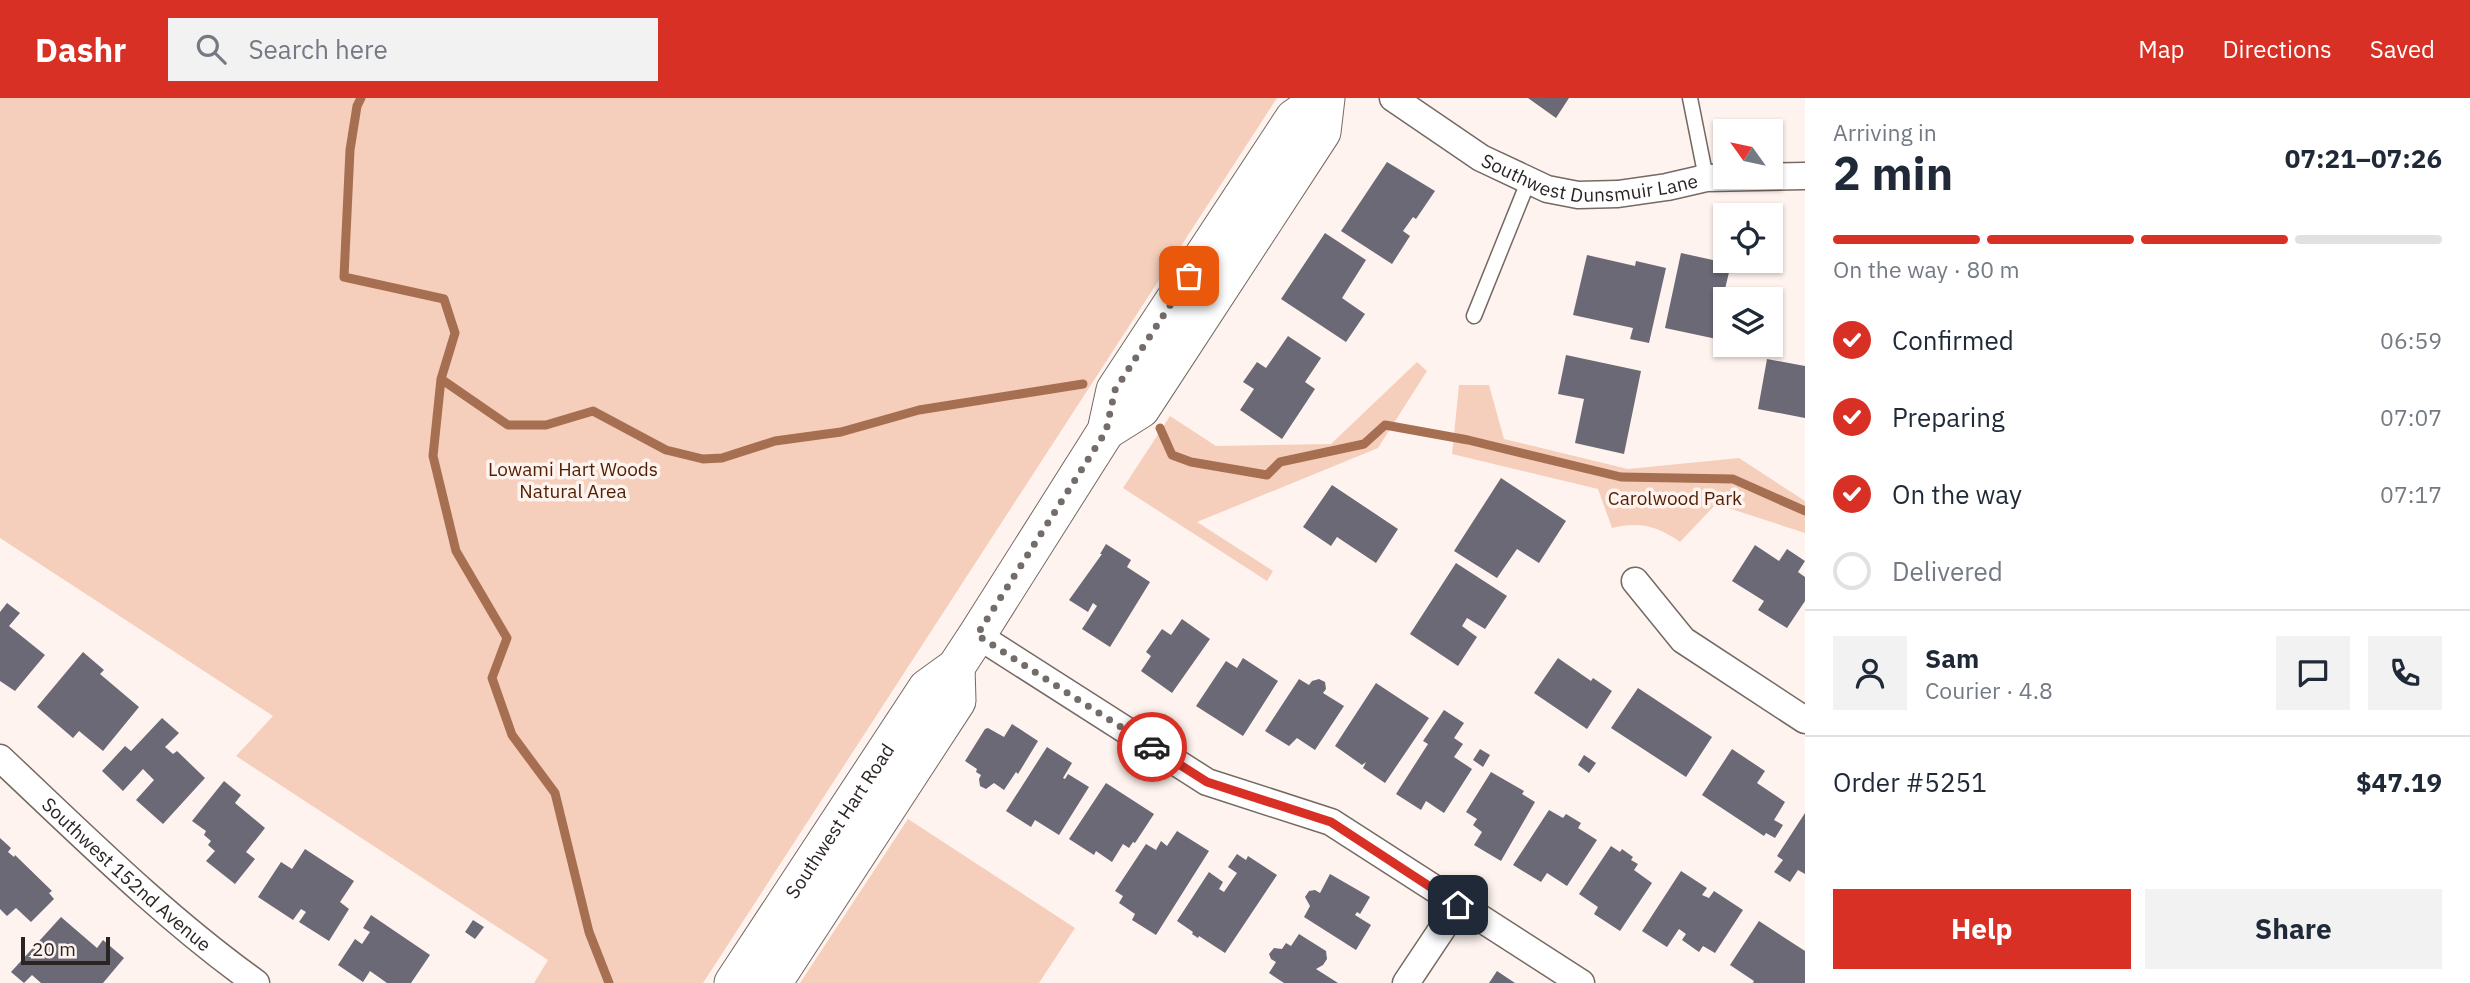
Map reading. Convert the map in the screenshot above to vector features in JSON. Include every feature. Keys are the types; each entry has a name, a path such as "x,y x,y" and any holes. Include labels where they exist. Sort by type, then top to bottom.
{"main road":[{"name":"Southwest Hart Road","path":"733,983 927,688 956,667 1106,431 1141,409 1322,132 1325,98"},
{"name":"Southwest Hart Road","path":"773,983 957,701 956,667"}],"street":[{"name":"Southwest Dunsmuir Lane","path":"1393,98 1481,158 1528,182 1578,195 1618,194 1706,178 1805,176"},
{"path":"1635,581 1683,640 1805,720"},
{"path":"977,635 1207,782 1331,822 1581,983"},
{"name":"Southwest 152nd Avenue","path":"0,758 151,900 218,956 256,983"},
{"path":"1406,983 1458,905"}],"lane":[{"path":"1690,98 1706,178"},
{"path":"1474,316 1528,182"}],"green space":[{"name":"Lowami Hart Woods Natural Area","path":"0,98 1277,98 703,983 534,983 548,960 236,756 273,716 0,538"},
{"path":"1417,362 1427,371 1378,448 1197,522 1273,571 1267,581 1123,488 1170,416 1216,446 1331,444"},
{"name":"Carolwood Park","path":"1459,385 1489,385 1504,439 1628,469 1739,458 1805,501 1805,533 1716,504 1680,542 1648,526 1612,528 1598,489 1452,454"},
{"path":"908,819 1075,928 1039,983 800,983"}],"building":[{"path":"1528,98 1569,98 1556,118"},
{"path":"1387,162 1435,191 1416,219 1413,217 1403,231 1410,236 1392,264 1341,231"},
{"path":"1325,233 1366,260 1342,298 1365,314 1346,342 1281,299"},
{"path":"1681,253 1713,260 1713,273 1729,273 1725,287 1713,287 1713,338 1665,328"},
{"path":"1587,255 1635,266 1636,261 1666,268 1649,343 1630,339 1633,328 1573,315"},
{"path":"1288,336 1321,358 1305,382 1315,389 1282,439 1240,410 1254,389 1243,382 1257,362 1266,368"},
{"path":"1566,355 1641,371 1624,454 1575,443 1584,399 1558,394"},
{"path":"1767,359 1805,366 1805,418 1758,409"},
{"path":"1501,478 1566,521 1539,563 1517,549 1497,578 1454,551"},
{"path":"1332,485 1398,529 1376,563 1337,537 1331,546 1303,527"},
{"path":"1106,544 1131,560 1127,567 1150,582 1110,647 1082,629 1097,606 1093,603 1088,612 1069,600 1102,554"},
{"path":"1755,545 1779,561 1787,549 1805,561 1798,572 1805,577 1805,601 1787,628 1758,610 1764,601 1732,581"},
{"path":"1456,563 1507,596 1485,629 1467,618 1462,626 1477,637 1458,666 1410,634"},
{"path":"7,603 20,613 9,626 45,655 15,691 0,681 0,612"},
{"path":"1182,619 1210,639 1172,693 1141,671 1151,656 1146,652 1162,629 1171,635"},
{"path":"83,652 104,670 100,674 139,707 103,751 79,731 73,738 37,707"},
{"path":"1243,658 1278,681 1243,736 1196,706 1226,661 1237,668"},
{"path":"1558,658 1591,681 1593,678 1612,691 1587,729 1534,693"},
{"path":"1299,679 1309,685 1319,679 1325,682 1326,689 1323,693 1344,706 1315,750 1297,738 1289,746 1265,731"},
{"path":"1376,683 1429,718 1385,783 1363,768 1366,762 1362,765 1335,746"},
{"path":"1638,688 1712,737 1686,777 1611,728"},
{"path":"1444,710 1464,723 1454,738 1463,744 1454,757 1472,769 1444,813 1426,801 1421,810 1396,794 1428,744 1423,741"},
{"path":"162,718 179,733 165,747 173,754 177,751 205,778 163,824 136,800 154,780 143,769 123,791 102,771 125,746 131,751"},
{"path":"1012,724 1038,741 1018,774 1016,772 1004,790 994,783 986,789 980,786 981,775 976,772 977,769 965,761 985,729 1004,737"},
{"path":"1047,747 1072,763 1063,778 1068,774 1089,787 1059,835 1035,820 1031,827 1006,811"},
{"path":"1480,749 1490,755 1483,767 1473,760"},
{"path":"1732,749 1765,771 1757,783 1785,802 1774,820 1783,825 1775,838 1766,833 1764,836 1702,795"},
{"path":"1584,755 1596,763 1589,773 1578,765"},
{"path":"1491,772 1524,791 1522,794 1535,802 1501,861 1474,845 1482,832 1473,825 1477,819 1466,812"},
{"path":"224,781 241,795 235,803 265,828 246,852 255,859 235,884 206,861 215,851 208,845 211,841 204,835 206,831 192,821"},
{"path":"1106,783 1154,814 1135,843 1129,848 1123,844 1112,862 1096,851 1094,855 1069,839"},
{"path":"1549,810 1563,818 1566,814 1581,823 1578,828 1597,840 1567,886 1547,873 1541,882 1513,865"},
{"path":"1805,813 1805,874 1798,870 1790,882 1774,872 1783,860 1777,856"},
{"path":"1177,831 1209,851 1156,935 1132,920 1135,914 1119,903 1123,896 1115,891 1146,844 1156,850 1161,841 1167,846"},
{"path":"0,838 11,848 8,852 14,857 15,855 52,891 49,893 54,899 31,922 16,908 7,916 0,909"},
{"path":"1611,846 1620,852 1622,849 1633,857 1631,860 1638,864 1634,870 1652,883 1620,931 1594,914 1598,907 1579,894"},
{"path":"305,849 354,881 340,902 349,909 329,941 299,922 306,912 301,909 293,920 258,897 281,862 292,869"},
{"path":"1237,854 1246,860 1248,856 1277,875 1225,953 1192,934 1193,932 1177,921 1209,872 1223,882 1219,889 1224,892 1237,873 1228,867"},
{"path":"1681,871 1707,888 1702,895 1709,898 1714,891 1743,910 1715,953 1703,946 1699,952 1682,940 1686,934 1679,929 1667,947 1642,931"},
{"path":"1330,874 1370,897 1360,914 1357,912 1355,915 1371,925 1356,950 1304,917 1310,906 1305,897 1309,891 1320,893"},
{"path":"371,915 430,955 411,983 387,983 370,971 363,982 338,965 355,939 362,944 370,932 363,928"},
{"path":"61,917 97,948 103,940 124,958 103,983 41,983 32,975 24,983 11,972"},
{"path":"473,920 484,927 475,939 465,932"},
{"path":"1759,921 1805,951 1805,983 1753,983 1754,981 1730,965"},
{"path":"1299,934 1326,951 1327,959 1316,969 1338,983 1284,983 1269,973 1276,962 1269,954 1274,948 1282,949 1286,943 1291,946"},
{"path":"1497,971 1515,983 1489,983"}],"waterway":[{"path":"361,98 357,106 350,150 344,277 444,299 455,333 441,379 433,456 456,551 507,638 492,678 512,735 555,793 589,932 609,983"},
{"path":"441,379 508,425 546,425 593,411 666,450 703,459 722,458 775,441 841,432 919,410 1083,384"},
{"path":"1160,428 1172,455 1191,462 1267,475 1280,462 1364,444 1385,425 1468,440 1621,477 1733,479 1805,511"}],"way so far":[{"path":"1152,747 977,635 1106,431 1115,390 1189,276"}],"route":[{"path":"1152,747 1207,782 1331,822 1458,905"}]}
